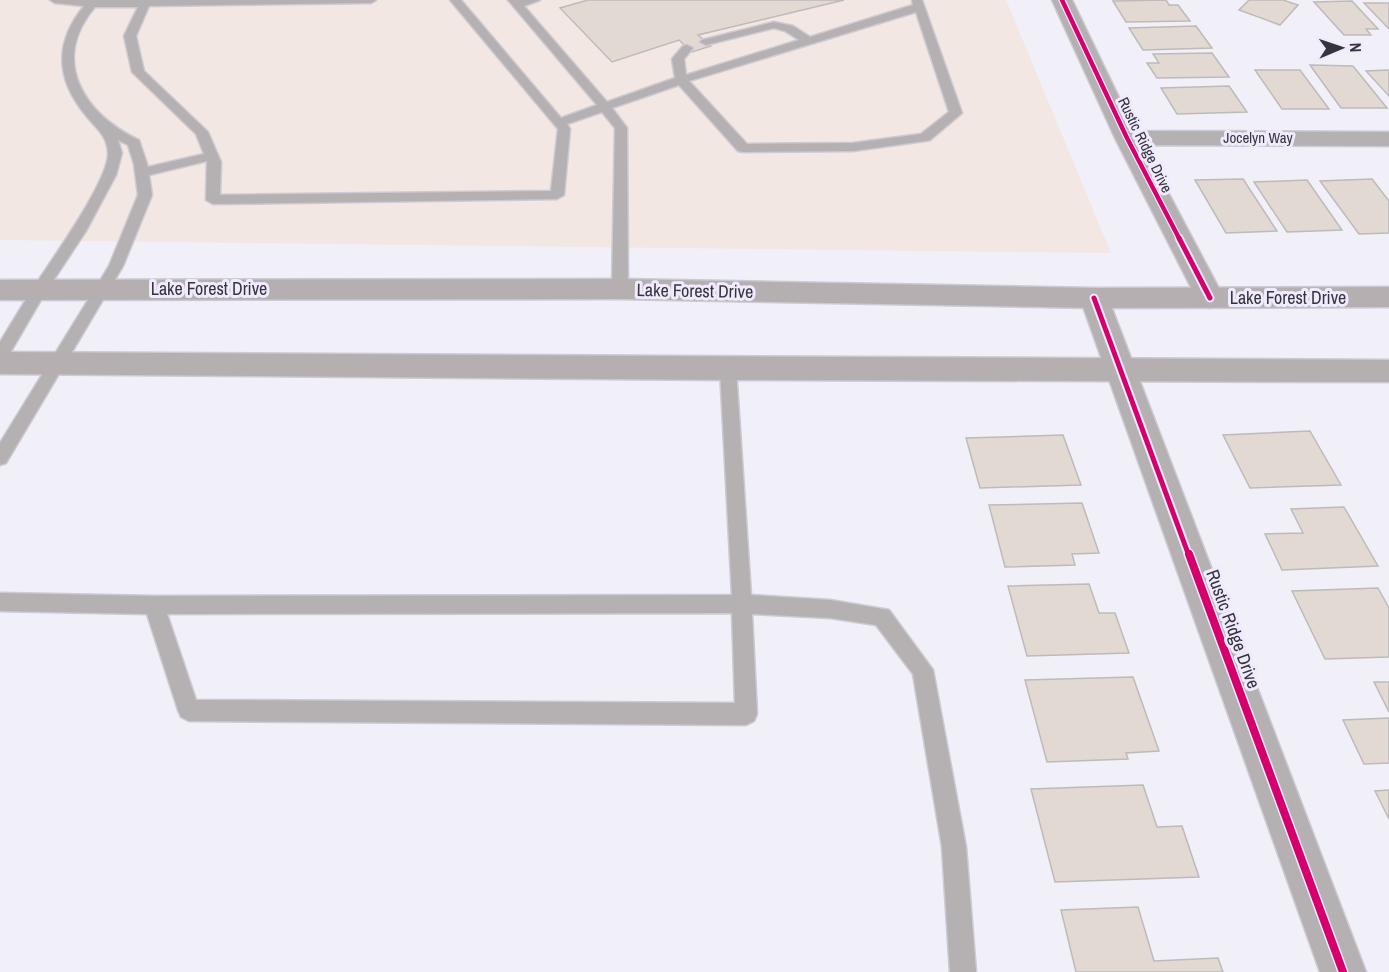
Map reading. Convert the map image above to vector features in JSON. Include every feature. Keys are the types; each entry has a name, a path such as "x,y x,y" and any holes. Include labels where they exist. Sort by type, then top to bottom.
{"main road":[{"name":"Lake Forest Drive","path":"0,290 620,289 1094,298 1389,297"},
{"path":"0,363 1123,372 1389,371"}],"street":[{"name":"Rustic Ridge Drive","path":"1062,0 1127,138 1210,298"},
{"name":"Jocelyn Way","path":"1127,138 1389,139"},
{"name":"Rustic Ridge Drive","path":"1094,298 1343,972"}],"lane":[{"path":"55,0 94,2 371,0"},
{"path":"145,2 130,36 138,72 202,132 214,162 213,200 557,195 564,129 455,0"},
{"path":"515,3 534,0"},
{"path":"0,458 104,289 116,266 145,195 143,172 134,143 108,130 87,107 72,84 68,60 69,43 82,16 94,2"},
{"path":"515,3 621,128 620,289"},
{"path":"559,123 681,80 808,41 919,3 956,113 925,137 853,147 743,148 681,80 678,59 687,48"},
{"path":"706,42 774,24 789,28 808,41"},
{"path":"0,356 40,289 79,231 109,175 115,153 108,130"},
{"path":"143,172 212,156"},
{"path":"154,605 189,710 746,714 734,440 728,369"},
{"path":"0,602 154,605 742,604 830,609 882,617 922,669 954,847 963,972"}],"shaded area":[{"path":"0,0 1006,0 1111,253 0,240"}],"building":[{"path":"588,0 844,0 698,35 711,46 692,52 679,40 612,62 560,8"},
{"path":"1166,0 1169,5 1178,5 1190,21 1126,22 1113,1"},
{"path":"1249,0 1283,0 1298,5 1280,25 1239,10"},
{"path":"1352,1 1378,29 1366,29 1371,35 1344,35 1314,2"},
{"path":"1364,3 1389,3 1389,29"},
{"path":"1196,26 1212,48 1143,50 1129,28"},
{"path":"1212,53 1229,77 1157,78 1147,63 1159,63 1153,54"},
{"path":"1310,65 1353,66 1387,108 1341,108"},
{"path":"1255,70 1300,70 1329,109 1282,109"},
{"path":"1389,70 1389,96 1366,71"},
{"path":"1229,86 1247,112 1177,114 1161,88"},
{"path":"1243,179 1277,231 1226,233 1195,180"},
{"path":"1372,179 1389,201 1389,233 1359,234 1320,181"},
{"path":"1307,180 1342,230 1287,232 1254,182"},
{"path":"1310,431 1341,485 1250,488 1223,435"},
{"path":"1063,435 1081,485 980,488 966,438"},
{"path":"1082,503 1099,553 1072,554 1075,565 1005,567 989,505"},
{"path":"1344,507 1378,566 1282,570 1265,534 1303,533 1291,509"},
{"path":"1089,584 1099,613 1115,613 1129,653 1027,656 1008,586"},
{"path":"1378,588 1389,608 1389,657 1325,659 1292,591"},
{"path":"1133,677 1159,751 1126,753 1128,759 1047,762 1025,680"},
{"path":"1374,682 1389,682 1389,712"},
{"path":"1389,718 1389,763 1364,764 1343,720"},
{"path":"1143,785 1157,827 1182,826 1199,877 1055,882 1031,789"},
{"path":"1389,790 1389,819 1375,791"},
{"path":"1138,907 1154,961 1218,958 1223,972 1076,972 1061,910"}],"cycle path":[{"path":"1062,0 1127,138 1210,298"},
{"path":"1094,298 1343,972"}]}
